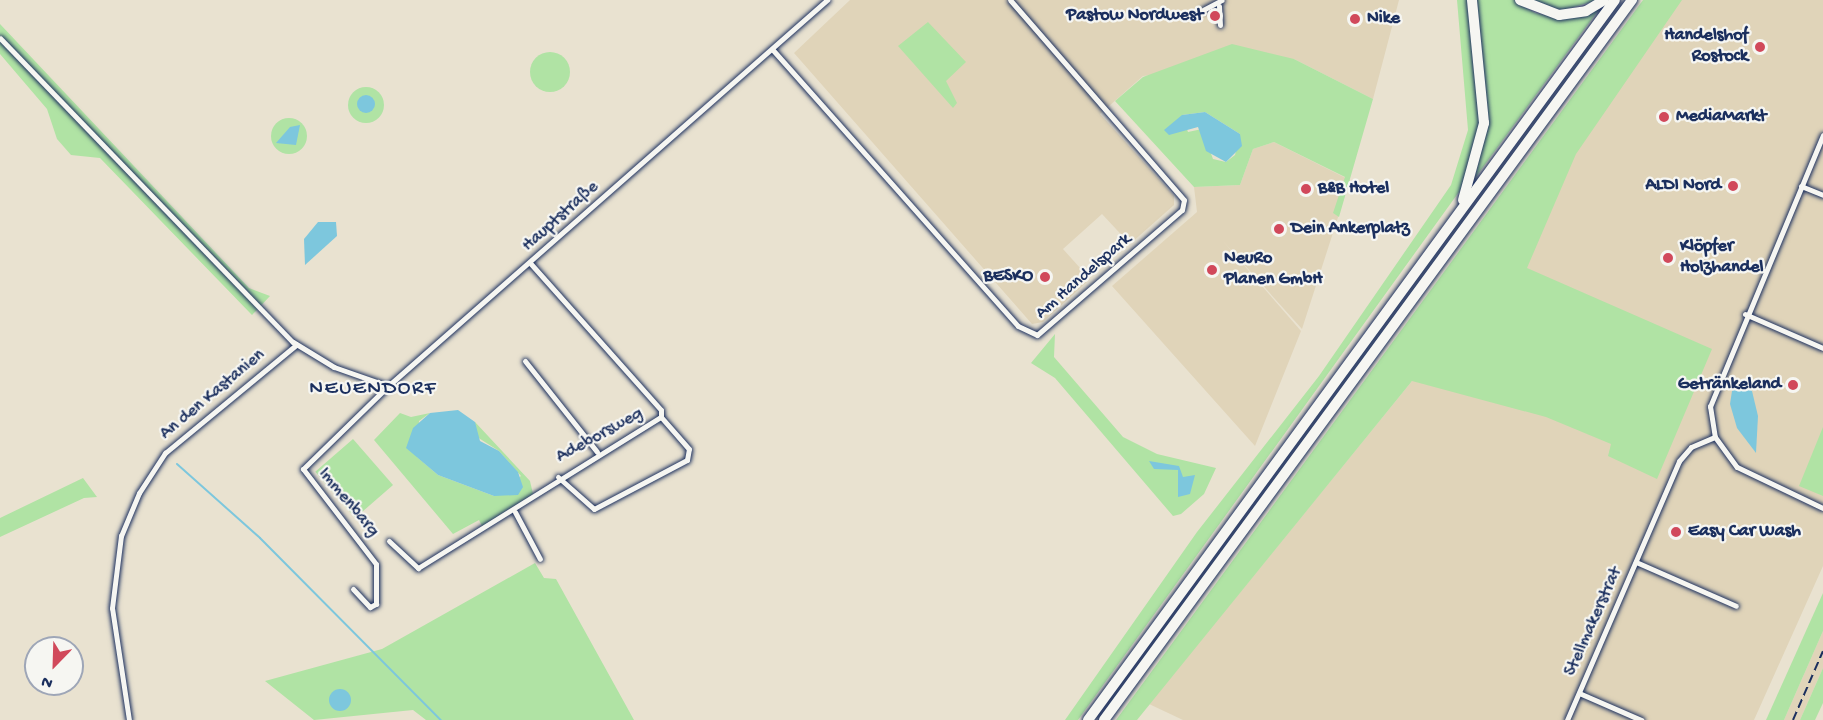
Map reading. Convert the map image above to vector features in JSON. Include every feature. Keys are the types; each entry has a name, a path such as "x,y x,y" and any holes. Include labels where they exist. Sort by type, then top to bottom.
{"highway":[{"path":"1459,213 1484,123 1473,0"},
{"path":"1520,0 1537,10 1565,15 1604,0"},
{"path":"1088,720 1615,0"},
{"path":"1104,720 1632,0"}],"street":[{"name":"Hauptstraße","path":"388,386 531,264 827,0"},
{"name":"Am Handelspark","path":"772,48 1018,326 1037,335 1182,210 1184,200 1010,0"},
{"path":"1203,10 1221,3 1220,25"},
{"path":"0,38 253,303 296,345 388,386"},
{"path":"1823,135 1711,398 1715,437 1743,472 1823,508"},
{"path":"1801,186 1823,195"},
{"name":"Adeborsweg","path":"388,541 418,568 439,550 515,512 558,477 597,452 661,417 661,410 531,264"},
{"path":"1745,314 1823,348"},
{"name":"An den Kastanien","path":"129,720 112,608 121,536 165,453 296,345"},
{"path":"525,361 597,452"},
{"name":"Immenbarg","path":"353,590 370,607 376,604 376,564 303,469 388,386"},
{"path":"558,477 594,509 687,460 689,448 661,417"},
{"name":"Stellmakerstrat","path":"1567,720 1679,461 1691,447 1715,437"},
{"path":"515,512 540,559"},
{"name":"Stellmakerstrat","path":"1636,562 1736,606"},
{"name":"Stellmakerstrat","path":"1579,693 1641,720"}],"shaded area":[{"path":"850,0 1399,0 1373,99 1294,59 1143,76 1100,114 1174,196 1174,205 1130,244 1102,214 1063,249 1090,279 1043,322 1032,324 794,53"},
{"path":"1663,0 1823,0 1823,566 1754,720 1183,720 1149,704 1412,381 1421,341"},
{"path":"1274,142 1350,180 1302,329 1222,240 1301,331 1255,446 1112,286 1197,212 1194,187 1240,185 1253,149"},
{"path":"1823,631 1823,668 1800,720 1784,720"}],"green space":[{"path":"1457,0 1469,0 1481,130 1464,185 1078,720 1065,720 1197,532 1319,376 1451,185 1468,130"},
{"path":"1476,0 1514,0 1535,13 1558,18 1600,8 1475,178 1488,118"},
{"path":"1526,0 1598,0 1560,11"},
{"path":"1643,0 1682,0 1576,154 1527,268 1712,349 1657,479 1608,456 1611,444 1546,417 1412,381 1137,720 1116,720"},
{"path":"928,22 966,62 946,81 957,103 953,108 898,46"},
{"path":"0,24 249,288 270,296 252,315 100,158 71,155 57,139 47,109 0,54"},
{"path":"1232,44 1294,59 1373,99 1339,217 1333,213 1345,177 1274,142 1253,149 1240,185 1194,187 1115,101 1143,77","holes":["1205,112 1240,134 1235,155 1226,162 1213,159 1202,129 1188,132 1182,115"]},
{"path":"550,52 564,58 570,72 564,86 550,92 536,86 530,72 536,58"},
{"path":"366,87 379,92 384,105 379,118 366,123 353,118 348,105 353,92"},
{"path":"289,118 302,123 307,136 302,149 289,154 276,149 271,136 276,123"},
{"path":"1055,334 1054,357 1123,437 1157,454 1216,468 1204,494 1181,514 1173,516 1055,378 1031,363"},
{"path":"400,413 411,417 430,413 419,421 417,457 438,475 494,496 521,476 499,451 474,435 475,422 530,481 533,494 482,526 479,520 453,534 374,440"},
{"path":"1823,427 1823,496 1799,486"},
{"path":"353,439 393,485 355,518 315,472"},
{"path":"83,478 97,497 84,498 0,537 0,518"},
{"path":"535,563 544,578 556,579 634,720 426,720 413,710 314,720 265,681 382,649"},
{"path":"1823,593 1823,631 1784,720 1766,720"},
{"path":"1823,668 1823,703 1815,720 1800,720"}],"water":[{"path":"366,95 374,100 375,104 370,112 366,113 358,108 357,104 362,96"},
{"path":"1205,112 1240,134 1242,146 1226,162 1206,151 1198,127 1169,135 1164,130 1182,115"},
{"path":"300,125 296,145 276,143 290,127"},
{"path":"318,222 336,222 337,236 305,265 304,239"},
{"path":"1742,385 1752,391 1758,416 1756,453 1737,428 1730,404 1732,391"},
{"path":"458,410 475,422 480,441 499,451 518,472 523,487 518,495 494,496 438,475 406,448 413,428 430,413"},
{"path":"1149,461 1179,466 1183,477 1195,475 1190,494 1178,497 1178,470 1154,469"},
{"path":"336,689 344,689 351,696 351,704 344,711 336,711 329,704 329,696"}],"waterway":[{"path":"177,464 260,538 441,720"}],"railway":[{"path":"1793,720 1823,651"}],"place":[{"name":"Pastow Nordwest","path":"1215,16"},
{"name":"Nike","path":"1355,19"},
{"name":"Handelshof Rostock","path":"1760,47"},
{"name":"MediaMarkt","path":"1664,117"},
{"name":"ALDI Nord","path":"1733,186"},
{"name":"B&B Hotel","path":"1306,189"},
{"name":"Dein Ankerplatz","path":"1279,229"},
{"name":"Klöpfer Holzhandel","path":"1668,258"},
{"name":"NeuRo Planen GmbH","path":"1212,270"},
{"name":"BESKO","path":"1045,277"},
{"name":"Getränkeland","path":"1793,385"},
{"name":"Easy Car Wash","path":"1676,532"}],"district":[{"name":"NEUENDORF","path":"373,390"}]}
